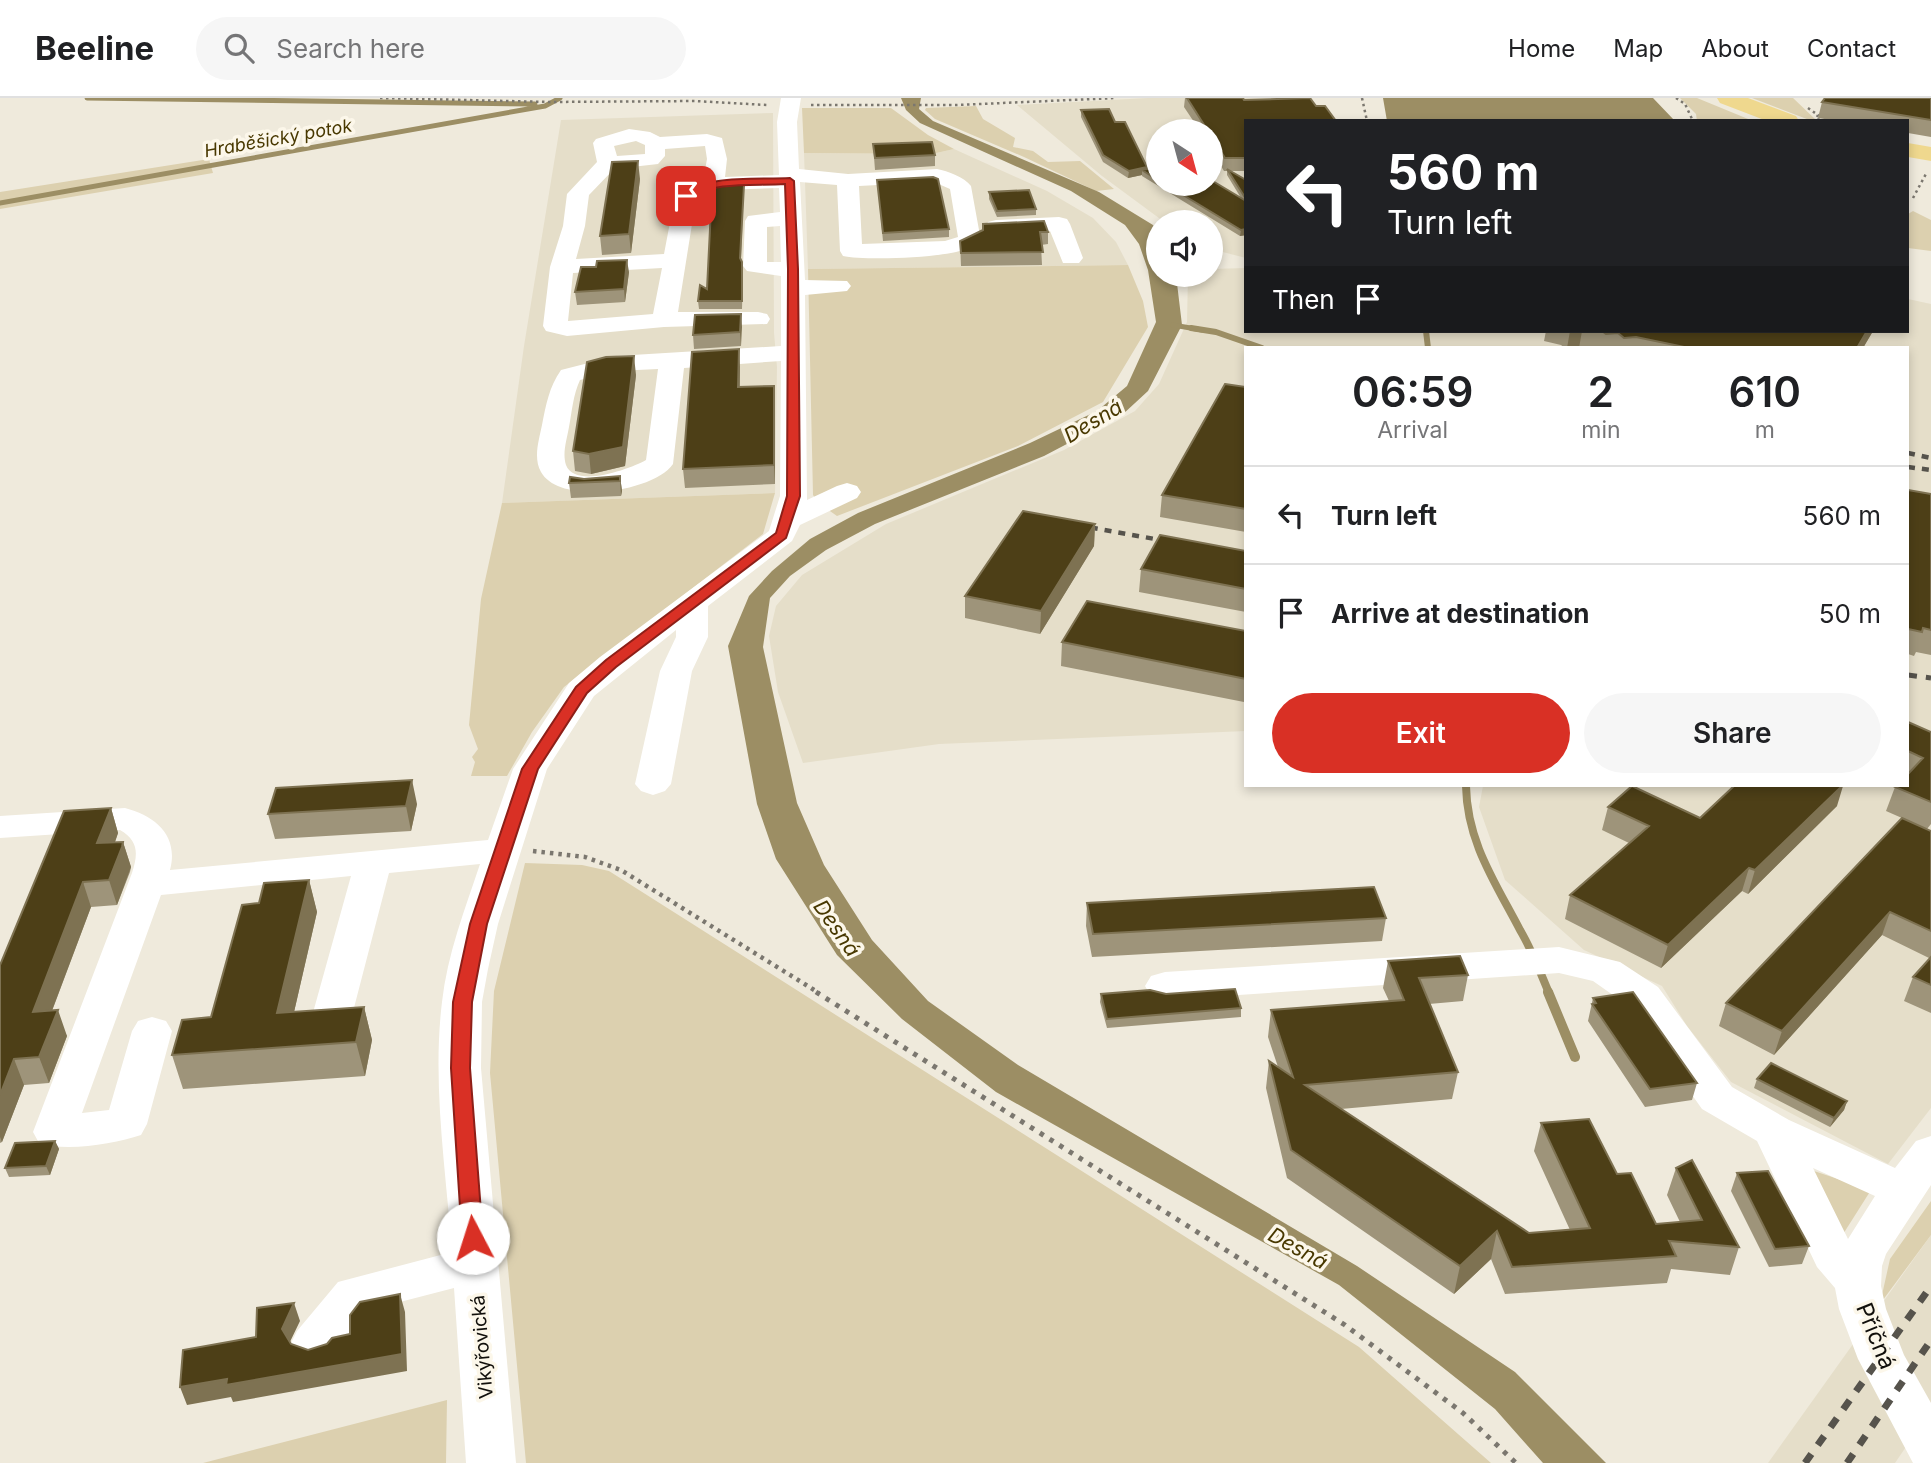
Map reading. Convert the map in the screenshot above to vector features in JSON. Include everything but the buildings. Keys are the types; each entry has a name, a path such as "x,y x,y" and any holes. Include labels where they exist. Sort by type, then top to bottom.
{"main road":[{"path":"1728,98 1783,119"},
{"path":"1909,150 1931,155"}],"street":[{"name":"Vikýřovická","path":"491,1463 460,1068 463,1002 479,924 530,769 581,690 611,664 782,535 794,496 793,278 787,122 791,102"},
{"path":"758,319 664,320 567,329 555,327 562,267 578,194 608,163 603,143 613,138 641,135 651,152 714,175 848,180 937,175 960,186 970,241 947,248"},
{"path":"651,152 707,139 715,142 714,175"},
{"path":"664,320 686,196 714,175"},
{"path":"848,180 851,251 947,248 1069,252 1059,224 967,228"},
{"path":"562,267 674,260"},
{"path":"793,278 839,286"},
{"path":"673,361 659,464 642,474 600,483 570,482 554,473 550,466 550,455 562,391 570,375 601,364 793,352"},
{"path":"786,520 847,492"},
{"path":"653,784 676,671 692,637 692,603"},
{"path":"0,827 125,819 139,825 153,842 155,863 54,1132 126,1124 152,1031"},
{"path":"146,884 504,850"},
{"path":"329,1027 373,864"},
{"path":"1165,986 1559,960 1606,971 1644,997 1717,1098 1774,1131 1903,1189"},
{"path":"1774,1131 1833,1254 1857,1281"},
{"name":"Příčná","path":"1931,1152 1903,1189 1866,1250 1859,1264 1857,1281 1860,1304 1868,1326 1931,1448"},
{"path":"314,1345 354,1295 475,1264"}],"path":[{"path":"380,98 541,102 701,99 883,106 1116,98"},
{"path":"1362,98 1367,119"},
{"path":"1676,98 1685,104 1692,119"},
{"path":"1913,198 1931,166"},
{"path":"504,850 567,853 600,859 616,866 1345,1325 1463,1413 1516,1463"}],"shaded area":[{"path":"1148,98 1270,98 1286,119 1244,119 1244,257 1223,252 1223,210 1148,210 1102,176 1017,105"},
{"path":"1680,98 1697,98 1748,119 1697,119 1696,114"},
{"path":"1752,98 1793,98 1815,119 1807,119"},
{"path":"976,106 983,119 1015,138 1013,147 1033,151 1048,162 1080,161 1114,189 1096,191 935,119 925,110"},
{"path":"802,108 891,108 928,135 954,149 932,154 804,153"},
{"path":"773,113 774,333 777,367 775,493 502,503 524,346 561,120"},
{"path":"954,149 1047,191 1093,218 1116,242 1128,265 808,269 804,153 932,154"},
{"path":"209,159 213,173 0,209 0,192"},
{"path":"1913,211 1931,220 1931,251 1909,248 1909,213"},
{"path":"1128,265 1143,301 1148,327 1103,402 1018,446 837,516 820,504 813,495 808,269"},
{"path":"1244,268 1244,333 1909,333 1909,299 1931,304 1931,1108 1888,1164 1731,1082 1687,1026 1662,986 1584,950 1505,880 1479,807 1483,787 1909,787 1909,346 1244,346 1244,731 939,744 803,763 778,692 769,636 776,606 802,575 886,524 1064,450 1135,411 1159,384 1187,322 1188,287 1223,287 1223,269"},
{"path":"775,493 763,534 564,687 532,732 507,776 471,776 475,762 472,757 478,749 469,725 481,599 502,503"},
{"path":"525,863 582,865 609,871 1359,1347 1491,1463 526,1463 490,1073 494,991"},
{"path":"1805,1168 1871,1190 1840,1239"},
{"path":"1931,1201 1931,1235 1880,1304 1890,1259"},
{"path":"1931,1235 1931,1410 1895,1463 1768,1463"},
{"path":"447,1400 446,1463 203,1463"}],"water":[{"path":"901,98 921,98 919,109 933,121 1099,192 1146,221 1146,264 1139,244 1125,225 1071,191 920,123 906,110"},
{"path":"1383,98 1653,98 1673,119 1387,119"},
{"name":"Desná","path":"1151,287 1177,287 1182,325 1148,391 1122,415 1044,456 875,524 826,550 790,576 770,598 763,647 797,803 824,865 872,940 928,1001 1018,1065 1357,1266 1515,1372 1606,1463 1543,1463 1495,1409 1339,1285 996,1092 902,1019 837,955 776,859 757,804 728,646 749,596 772,571 810,539 858,513 1030,443 1097,411 1127,386 1156,322"}],"waterway":[{"path":"87,98 535,104"},
{"name":"Hraběšický potok","path":"0,203 545,106 560,98"},
{"path":"1173,325 1202,330"},
{"path":"1191,328 1216,332 1256,346"},
{"path":"1426,333 1428,346"},
{"path":"1466,787 1471,825 1477,844 1549,993"},
{"path":"1548,992 1575,1057"}],"railway":[{"path":"1909,453 1931,458"},
{"path":"1909,467 1931,470"},
{"path":"1077,525 1177,543"},
{"path":"1909,675 1931,678"},
{"path":"1805,1463 1931,1286"},
{"path":"1847,1463 1931,1340"}],"route":[{"path":"473,1238 460,1068 463,1002 479,924 530,769 581,690 611,664 782,535 794,496 790,181 713,185 696,189 686,196"}]}
